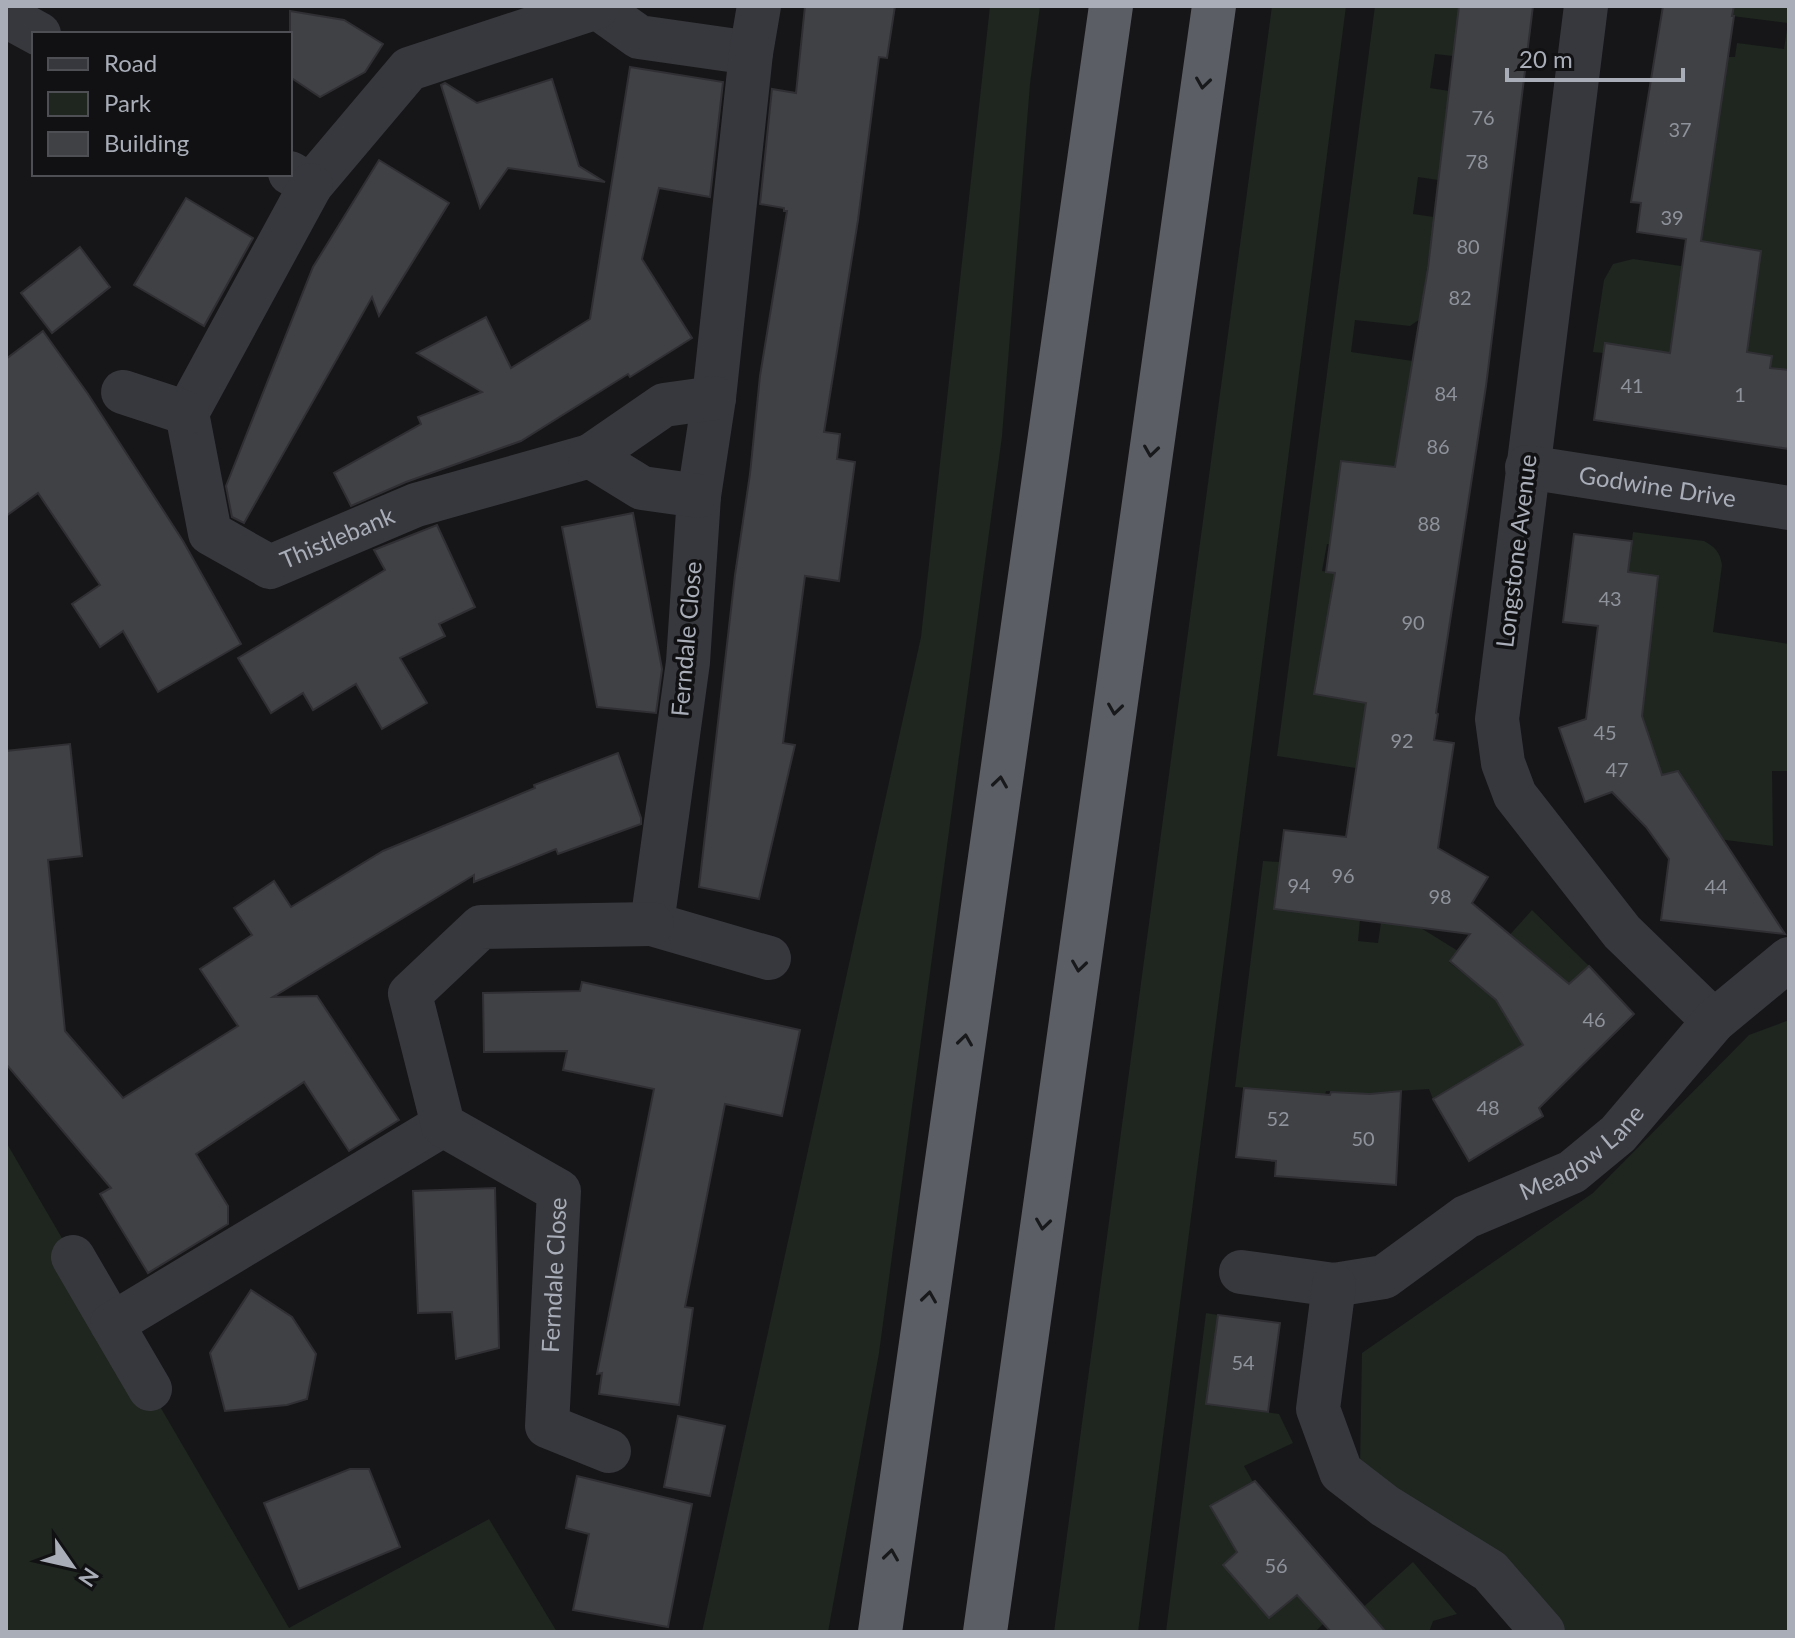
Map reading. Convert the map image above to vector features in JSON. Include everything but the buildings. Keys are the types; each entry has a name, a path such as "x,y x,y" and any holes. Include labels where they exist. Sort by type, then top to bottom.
{"highway":[{"path":"880,1632 1111,6"},
{"path":"985,1632 1214,6"}],"street":[{"path":"47,32 55,6"},
{"name":"Ferndale Close","path":"652,924 688,662 699,496 714,398 751,53 759,6"},
{"name":"Longstone Avenue","path":"1586,6 1497,719 1503,763 1515,795 1622,932 1714,1021"},
{"path":"123,392 187,413 301,179 409,69 598,7 639,37 751,53"},
{"path":"6,16 35,32"},
{"path":"699,496 642,488 590,456 664,405 714,398"},
{"name":"Thistlebank","path":"187,413 210,533 270,567 416,505 590,456"},
{"name":"Godwine Drive","path":"1527,467 1789,508"},
{"path":"112,1324 443,1125 410,994 481,927 652,924 769,958"},
{"name":"Meadow Lane","path":"1241,1272 1334,1285 1384,1277 1466,1217 1572,1172 1618,1134 1714,1021 1789,959"},
{"name":"Ferndale Close","path":"443,1125 559,1191 547,1426 609,1451"},
{"path":"73,1257 150,1389"},
{"path":"1334,1285 1318,1409 1341,1472 1385,1506 1490,1571 1543,1632"}],"green space":[{"path":"990,6 1040,6 1030,84 1002,436 879,1353 828,1632 702,1632 921,637"},
{"path":"1272,6 1346,6 1138,1632 1054,1632"},
{"path":"1375,6 1459,6 1453,56 1435,54 1430,88 1449,91 1438,180 1418,177 1413,214 1434,217 1420,319 1410,326 1355,320 1351,352 1413,361 1396,467 1341,461 1383,552 1327,544 1322,571 1383,580 1322,647 1314,694 1366,703 1356,768 1277,756"},
{"path":"1734,6 1789,6 1789,370 1770,367 1722,349 1680,285 1669,353 1606,344 1604,353 1593,352 1604,280 1613,264 1633,259 1757,277 1761,251 1701,242 1728,57 1735,57 1737,43 1784,49 1788,23 1732,16"},
{"path":"1633,532 1704,541 1711,545 1722,565 1713,632 1789,644 1789,771 1772,771 1773,846 1710,838 1667,848 1709,817 1678,771 1662,775 1637,701 1658,576 1628,572"},
{"path":"1263,861 1280,862 1275,909 1360,919 1358,941 1378,943 1386,889 1408,920 1458,951 1449,962 1470,979 1532,910 1589,966 1540,1012 1514,1030 1523,1045 1433,1099 1429,1089 1397,1091 1394,1096 1326,1091 1325,1095 1235,1087"},
{"path":"1789,1020 1789,1632 1550,1632 1360,1467 1362,1353 1593,1193 1749,1035"},
{"path":"6,1142 289,1628 489,1519 557,1632 6,1632"},
{"path":"1206,1313 1218,1315 1206,1404 1279,1414 1293,1443 1244,1466 1253,1482 1211,1506 1238,1551 1223,1565 1269,1618 1297,1594 1323,1624 1315,1632 1166,1632"},
{"path":"1413,1562 1457,1614 1433,1621 1429,1632 1336,1632"}]}
